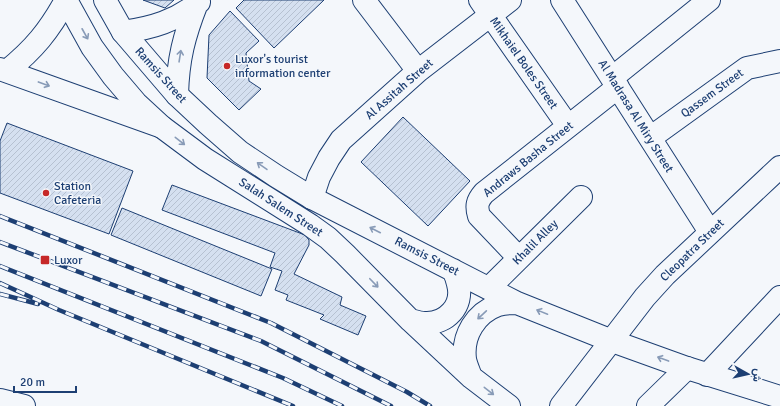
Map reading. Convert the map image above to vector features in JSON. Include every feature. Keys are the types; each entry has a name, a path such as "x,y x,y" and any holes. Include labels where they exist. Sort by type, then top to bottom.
{"street":[{"path":"4,70 25,56 41,40 55,21 66,0"},
{"name":"Salah Salem Street","path":"66,0 92,47 113,76 136,103 162,127 205,159 310,225 328,238 410,320 471,377 509,406"},
{"name":"Ramsis Street","path":"105,0 123,32 177,95 240,152 312,198 517,302 612,341 697,372 780,397"},
{"path":"364,0 418,71"},
{"name":"Al Assitah Street","path":"312,198 319,177 341,140 486,7 510,0"},
{"name":"Al Madrasa Al Miry Street","path":"562,0 710,232"},
{"name":"Andraws Basha Street","path":"519,258 479,216 476,208 478,199 568,126 708,0"},
{"path":"123,32 146,29 173,19 199,2"},
{"path":"177,95 178,72 182,48 188,25 199,2"},
{"name":"Mikhaiel Boles Street","path":"486,7 568,126"},
{"name":"Qassem Street","path":"650,138 746,68 780,60"},
{"path":"4,70 162,127"},
{"name":"Cleopatra Street","path":"561,406 645,297 710,232 780,167"},
{"name":"Khalil Alley","path":"489,288 581,197"},
{"path":"410,320 425,323 440,322 452,313 459,300 459,285 453,270"},
{"path":"648,406 697,372 780,297"},
{"path":"471,377 465,360 465,342 472,326 484,312 500,304 517,302"},
{"path":"772,406 780,397"},
{"path":"0,400 24,406"}],"building":[{"path":"143,0 174,0 165,8"},
{"path":"244,0 324,0 274,48 236,8"},
{"name":"Luxor's tourist information center","path":"230,11 259,41 246,53 249,81 261,89 239,110 207,78 209,35"},
{"path":"403,117 470,181 428,226 361,162"},
{"path":"7,123 133,171 109,234 0,193 0,141"},
{"path":"172,185 305,235 309,240 309,245 294,274 342,297 340,305 366,316 358,335 320,319 324,315 286,300 288,295 275,290 282,271 270,267 275,253 162,210"},
{"path":"122,208 272,269 261,296 111,235"}],"railway":[{"path":"0,216 271,323 407,392 430,406"},
{"path":"0,242 261,341 391,406"},
{"path":"0,266 283,378 342,406"},
{"path":"0,283 59,310 293,406"},
{"path":"0,294 38,304"}],"place":[{"name":"Luxor's tourist information center","path":"227,66"},
{"name":"Station Cafeteria","path":"46,193"},
{"name":"Luxor","path":"45,260"}]}
